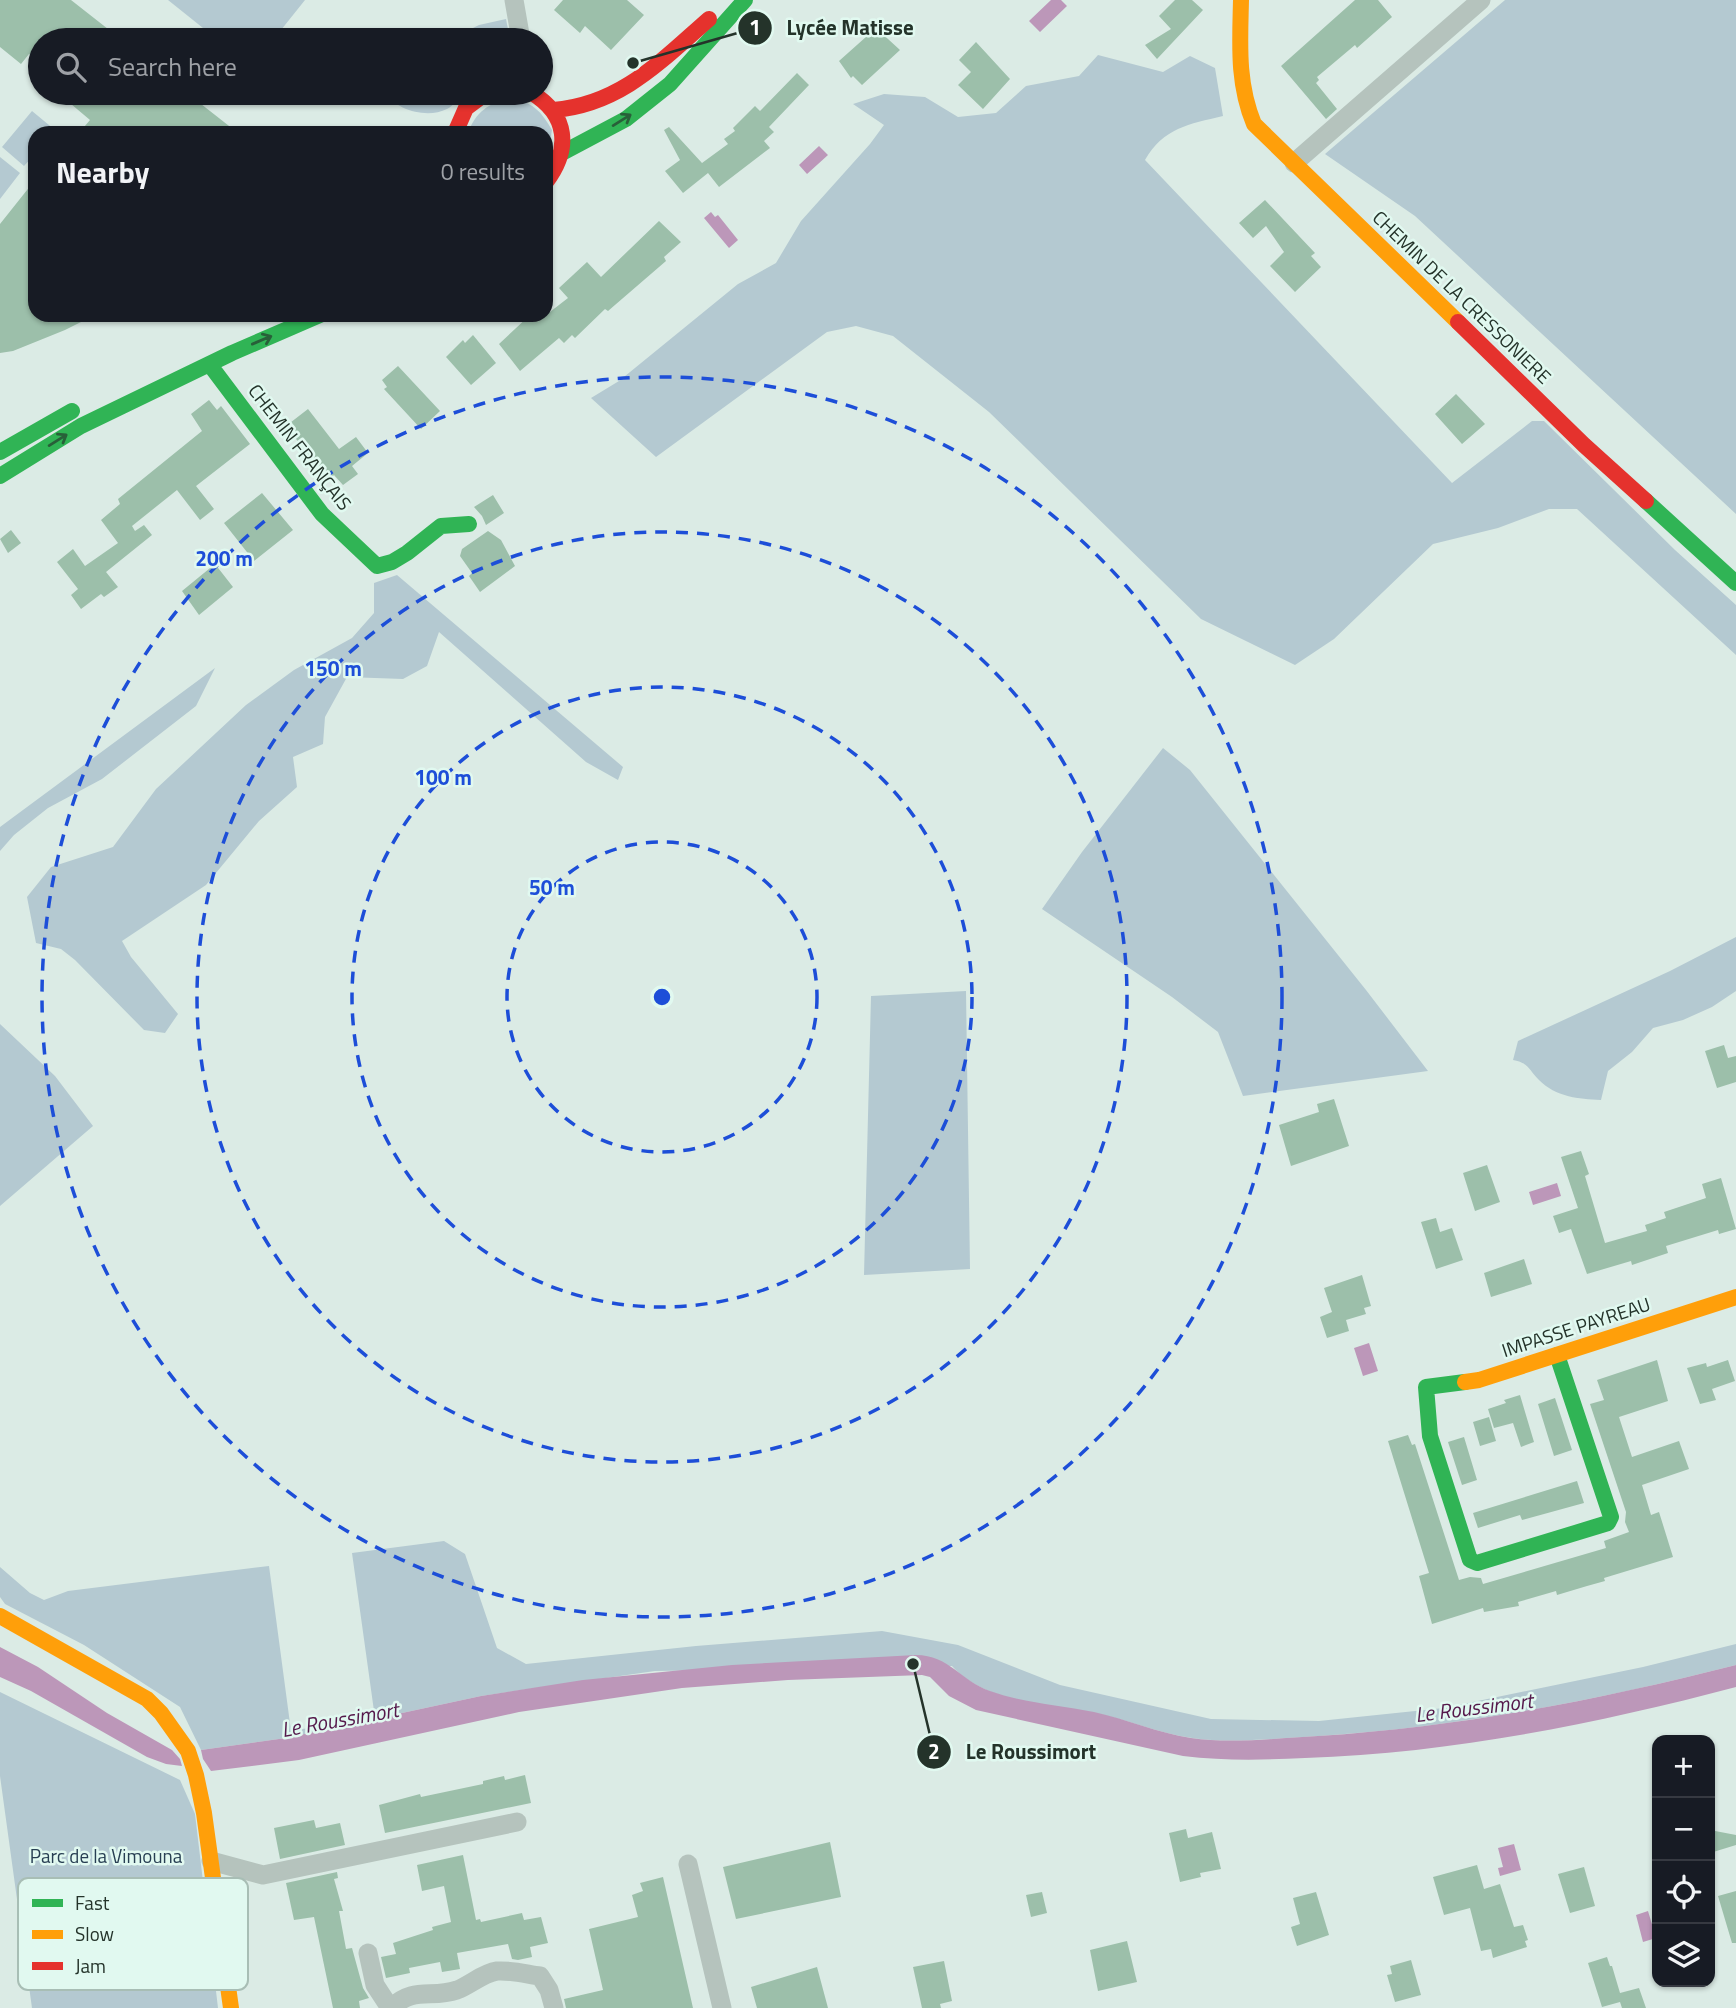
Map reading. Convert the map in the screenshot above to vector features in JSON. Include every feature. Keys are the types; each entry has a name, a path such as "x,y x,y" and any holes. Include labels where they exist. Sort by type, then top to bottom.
{"street":[{"path":"514,0 519,28"},
{"path":"553,101 584,106 618,91 661,60 732,0"},
{"path":"562,153 626,119 670,83 745,0"},
{"name":"CHEMIN DE LA CRESSONIERE","path":"1241,0 1238,76 1244,103 1254,124 1584,445 1736,583"},
{"path":"1294,163 1481,0"},
{"path":"458,126 470,105"},
{"path":"545,105 563,132 562,153 553,174"},
{"path":"0,475 81,426 305,322"},
{"path":"182,359 240,332"},
{"name":"CHEMIN FRANÇAIS","path":"210,365 322,514 377,566 392,562 407,553 441,526 469,524"},
{"path":"0,452 90,402"},
{"name":"IMPASSE PAYREAU","path":"1557,1355 1611,1517 1608,1523 1477,1563 1470,1560 1430,1436 1426,1387 1479,1380 1736,1297"},
{"path":"0,1616 147,1699 188,1751 204,1813 213,1878"},
{"path":"211,1861 264,1875 517,1822"},
{"path":"688,1864 722,2008"},
{"path":"369,1953 375,1985 391,2008 401,1998 417,1993 456,1990 493,1971 540,1976 549,1990 554,2008"},
{"path":"229,1990 231,2008"}],"green space":[{"path":"168,0 305,0 283,28 203,28"},
{"path":"1505,0 1736,0 1736,514 1415,216 1325,154"},
{"path":"506,19 508,28 473,28"},
{"path":"1098,55 1163,72 1190,56 1215,68 1223,116 1188,125 1169,134 1152,149 1145,160 1452,483 1532,421 1544,421 1675,550 1736,605 1736,655 1577,509 1549,509 1498,528 1433,544 1334,639 1295,665 1201,619 989,412 893,336 856,326 827,332 656,457 591,398 619,381 738,284 776,263 801,221 884,125 853,104 884,94 925,97 958,117 996,113 1026,86 1079,76"},
{"path":"399,105 452,105 430,113"},
{"path":"493,105 530,105 544,117 550,126 472,126 484,110"},
{"path":"32,111 50,126 28,126 28,162 24,166 2,147"},
{"path":"0,157 20,173 0,199"},
{"path":"397,575 623,767 618,780 586,762 439,632 427,666 403,679 347,677 325,717 323,744 293,757 297,787 259,821 206,885 122,941 131,957 178,1014 165,1033 144,1030 75,960 61,949 36,943 27,897 51,867 113,847 156,789 246,705 294,670 352,638 374,613 374,583"},
{"path":"215,668 196,706 102,779 48,808 14,835 0,851 0,827"},
{"path":"1163,748 1190,770 1428,1071 1243,1096 1218,1032 1172,997 1042,909 1082,852"},
{"path":"1736,937 1736,991 1712,1007 1683,1020 1653,1028 1632,1052 1608,1071 1601,1100 1560,1094 1546,1086 1525,1065 1513,1060 1518,1041 1670,971"},
{"path":"966,991 970,1269 864,1275 871,996"},
{"path":"0,1024 55,1076 93,1126 0,1206"},
{"path":"444,1541 465,1554 497,1648 526,1664 696,1646 882,1631 958,1645 1060,1685 1211,1719 1319,1721 1444,1708 1643,1667 1736,1644 1736,1665 1633,1690 1477,1719 1372,1732 1239,1741 1179,1736 1103,1715 1016,1700 981,1688 952,1666 655,1671 481,1696 286,1738 201,1750 180,1707 84,1645 5,1604 0,1597 0,1567 30,1593 44,1600 68,1591 269,1566 291,1731 326,1725 374,1711 352,1553"},
{"name":"Parc de la Vimouna","path":"0,1692 180,1780 195,1814 203,1878 18,1878 18,1906 0,1776"},
{"path":"30,1990 216,1990 218,2008 32,2008"}],"shaded area":[{"path":"1051,0 1061,0 1067,6 1040,32 1029,21"},
{"path":"819,146 828,155 807,174 799,165"},
{"path":"711,212 715,217 718,215 738,240 729,248 704,218"},
{"path":"1557,1183 1561,1196 1533,1205 1529,1192"},
{"path":"1369,1343 1378,1371 1363,1376 1354,1348"},
{"path":"0,1647 38,1667 107,1713 172,1750 182,1766 147,1757 31,1691 0,1677"},
{"path":"916,1655 937,1659 980,1687 1003,1695 1094,1712 1179,1736 1207,1740 1271,1739 1371,1732 1477,1719 1633,1690 1736,1665 1736,1687 1630,1713 1469,1743 1360,1755 1290,1759 1183,1756 976,1710 949,1696 930,1677 922,1675 788,1680 682,1688 519,1712 299,1760 211,1771 201,1750 286,1738 481,1696 583,1680 732,1665"},
{"path":"1514,1844 1521,1870 1500,1876 1498,1868 1503,1867 1498,1848"},
{"path":"1648,1911 1652,1939 1643,1942 1636,1915"}],"building":[{"path":"0,0 71,0 107,28 28,28 28,55 21,64 0,47"},
{"path":"563,0 627,0 644,15 611,50 585,26 580,33 554,10"},
{"path":"1175,0 1192,0 1203,10 1157,59 1145,45 1171,29 1159,16"},
{"path":"1355,0 1378,0 1392,17 1357,48 1355,45 1317,77 1319,80 1316,83 1337,109 1326,119 1281,66"},
{"path":"876,28 900,50 862,85 853,76 851,78 839,61"},
{"path":"976,42 1010,79 983,109 958,85 971,72 959,60"},
{"path":"797,73 809,85 769,127 774,132 764,141 770,148 719,187 708,173 683,193 665,171 680,160 664,130 669,127 702,163 728,144 724,139 735,131 733,128 755,106 760,111"},
{"path":"72,105 202,105 229,126 85,126 90,120"},
{"path":"28,189 28,322 81,322 13,351 0,353 0,224"},
{"path":"1265,200 1315,253 1311,256 1321,267 1295,292 1270,266 1284,252 1266,226 1253,238 1239,223"},
{"path":"659,221 681,242 664,257 666,261 608,311 605,309 575,338 572,335 564,343 559,338 520,371 499,344 523,322 553,322 553,310 568,298 559,288 587,262 601,277"},
{"path":"473,335 496,363 471,385 446,357 463,340 465,343"},
{"path":"398,366 440,411 421,429 384,389 387,387 382,380"},
{"path":"1456,394 1485,424 1462,444 1435,414"},
{"path":"209,400 217,410 221,406 250,444 196,486 214,509 200,520 177,490 132,526 135,531 144,525 152,535 106,572 118,587 104,597 101,594 81,609 71,595 78,589 57,562 73,549 85,566 118,543 101,520 120,504 118,499 202,431 191,414"},
{"path":"308,409 339,449 356,437 368,453 352,466 358,474 343,485 334,475 328,480 286,426"},
{"path":"262,493 293,530 254,561 224,523"},
{"path":"493,495 504,513 486,525 474,507"},
{"path":"11,530 21,543 8,553 0,539"},
{"path":"488,531 501,540 515,566 480,592 469,576 472,573 460,556 462,549"},
{"path":"215,564 233,587 199,615 182,591"},
{"path":"1724,1045 1728,1058 1736,1056 1736,1082 1717,1088 1705,1051"},
{"path":"1334,1099 1349,1146 1291,1166 1279,1125 1319,1112 1317,1104"},
{"path":"1581,1151 1589,1174 1585,1176 1605,1243 1647,1231 1645,1225 1666,1218 1664,1212 1706,1198 1702,1184 1721,1178 1736,1229 1719,1234 1718,1230 1666,1246 1668,1253 1632,1265 1631,1261 1587,1274 1571,1229 1559,1233 1553,1216 1578,1208 1561,1157"},
{"path":"1487,1165 1500,1202 1475,1211 1463,1173"},
{"path":"1436,1218 1440,1232 1452,1228 1463,1260 1436,1269 1421,1222"},
{"path":"1524,1259 1532,1284 1491,1297 1484,1273"},
{"path":"1362,1275 1371,1306 1364,1308 1366,1314 1346,1320 1349,1331 1327,1338 1320,1317 1332,1312 1324,1288"},
{"path":"1657,1360 1668,1401 1619,1417 1632,1457 1679,1441 1689,1469 1642,1485 1651,1515 1659,1512 1673,1557 1557,1595 1556,1591 1518,1602 1519,1606 1484,1612 1483,1608 1432,1624 1419,1576 1429,1573 1388,1441 1408,1435 1412,1445 1415,1444 1459,1580 1481,1578 1483,1584 1606,1548 1604,1541 1629,1532 1625,1522 1626,1512 1590,1404 1604,1400 1597,1380"},
{"path":"1728,1360 1735,1381 1712,1389 1716,1400 1700,1404 1687,1368 1706,1363 1707,1367"},
{"path":"1520,1395 1534,1442 1521,1447 1513,1423 1494,1428 1488,1409"},
{"path":"1555,1398 1572,1450 1554,1456 1538,1404"},
{"path":"1489,1417 1496,1441 1480,1446 1473,1422"},
{"path":"1464,1437 1477,1480 1462,1485 1448,1442"},
{"path":"1577,1481 1584,1503 1522,1520 1520,1515 1478,1528 1473,1513"},
{"path":"525,1775 531,1803 385,1833 379,1805 420,1794 421,1797 483,1784 483,1781 504,1776 505,1780"},
{"path":"314,1820 316,1828 340,1823 345,1845 280,1859 274,1828"},
{"path":"1186,1829 1188,1838 1212,1832 1221,1869 1200,1873 1201,1877 1180,1882 1169,1833"},
{"path":"1715,1831 1736,1835 1736,1845 1715,1851"},
{"path":"830,1842 841,1897 736,1919 723,1867"},
{"path":"463,1855 476,1920 480,1919 481,1922 522,1913 524,1920 541,1917 548,1943 530,1947 532,1957 512,1959 508,1944 457,1953 460,1969 442,1972 440,1962 409,1968 410,1973 386,1978 381,1957 396,1954 393,1943 451,1922 444,1886 422,1891 417,1865"},
{"path":"1477,1865 1484,1889 1500,1884 1514,1927 1523,1925 1528,1940 1525,1941 1527,1947 1493,1958 1491,1949 1481,1951 1470,1908 1444,1915 1433,1877"},
{"path":"1584,1867 1595,1906 1570,1913 1558,1874"},
{"path":"337,1872 338,1878 334,1879 343,1911 339,1911 346,1949 352,1948 363,1988 369,1998 359,2001 360,2008 333,2008 314,1917 294,1920 286,1883"},
{"path":"663,1877 693,2008 566,2008 564,1999 603,1990 589,1929 638,1917 632,1895 643,1891 640,1883"},
{"path":"1736,1891 1736,1943 1732,1943 1718,1896"},
{"path":"1042,1892 1047,1913 1031,1917 1026,1895"},
{"path":"1316,1892 1329,1935 1297,1946 1291,1927 1300,1924 1293,1898"},
{"path":"1127,1941 1137,1982 1098,1991 1090,1950"},
{"path":"1607,1957 1620,1993 1639,1988 1646,2008 1622,2008 1620,2002 1602,2007 1588,1963"},
{"path":"1411,1960 1421,1995 1395,2002 1387,1975 1392,1974 1390,1966"},
{"path":"944,1961 952,2001 940,2004 941,2008 922,2008 913,1967"},
{"path":"817,1967 828,2008 757,2008 751,1987"}],"traffic: fast":[{"path":"562,153 626,119 670,84 745,0"},
{"path":"0,476 81,426 232,353 304,322"},
{"path":"210,365 322,514 377,566 392,562 407,553 441,526 469,524"},
{"path":"0,452 72,411"},
{"path":"1646,501 1736,583"},
{"path":"1465,1382 1426,1387 1430,1436 1470,1560 1477,1563 1608,1523 1611,1517 1557,1355"}],"traffic: slow":[{"path":"1241,0 1242,78 1254,124 1458,322"},
{"path":"1465,1382 1479,1380 1736,1297"},
{"path":"0,1616 147,1699 161,1713 188,1751 196,1775 213,1878"},
{"path":"229,1990 231,2008"}],"traffic: jam":[{"path":"553,110 599,100 619,90 656,65 709,19"},
{"path":"458,126 470,105"},
{"path":"547,105 559,122 562,133 562,145 553,172"},
{"path":"1458,322 1584,445 1646,501"}],"place":[{"name":"Lycée Matisse","path":"633,63"},
{"name":"Le Roussimort","path":"913,1664"}]}
